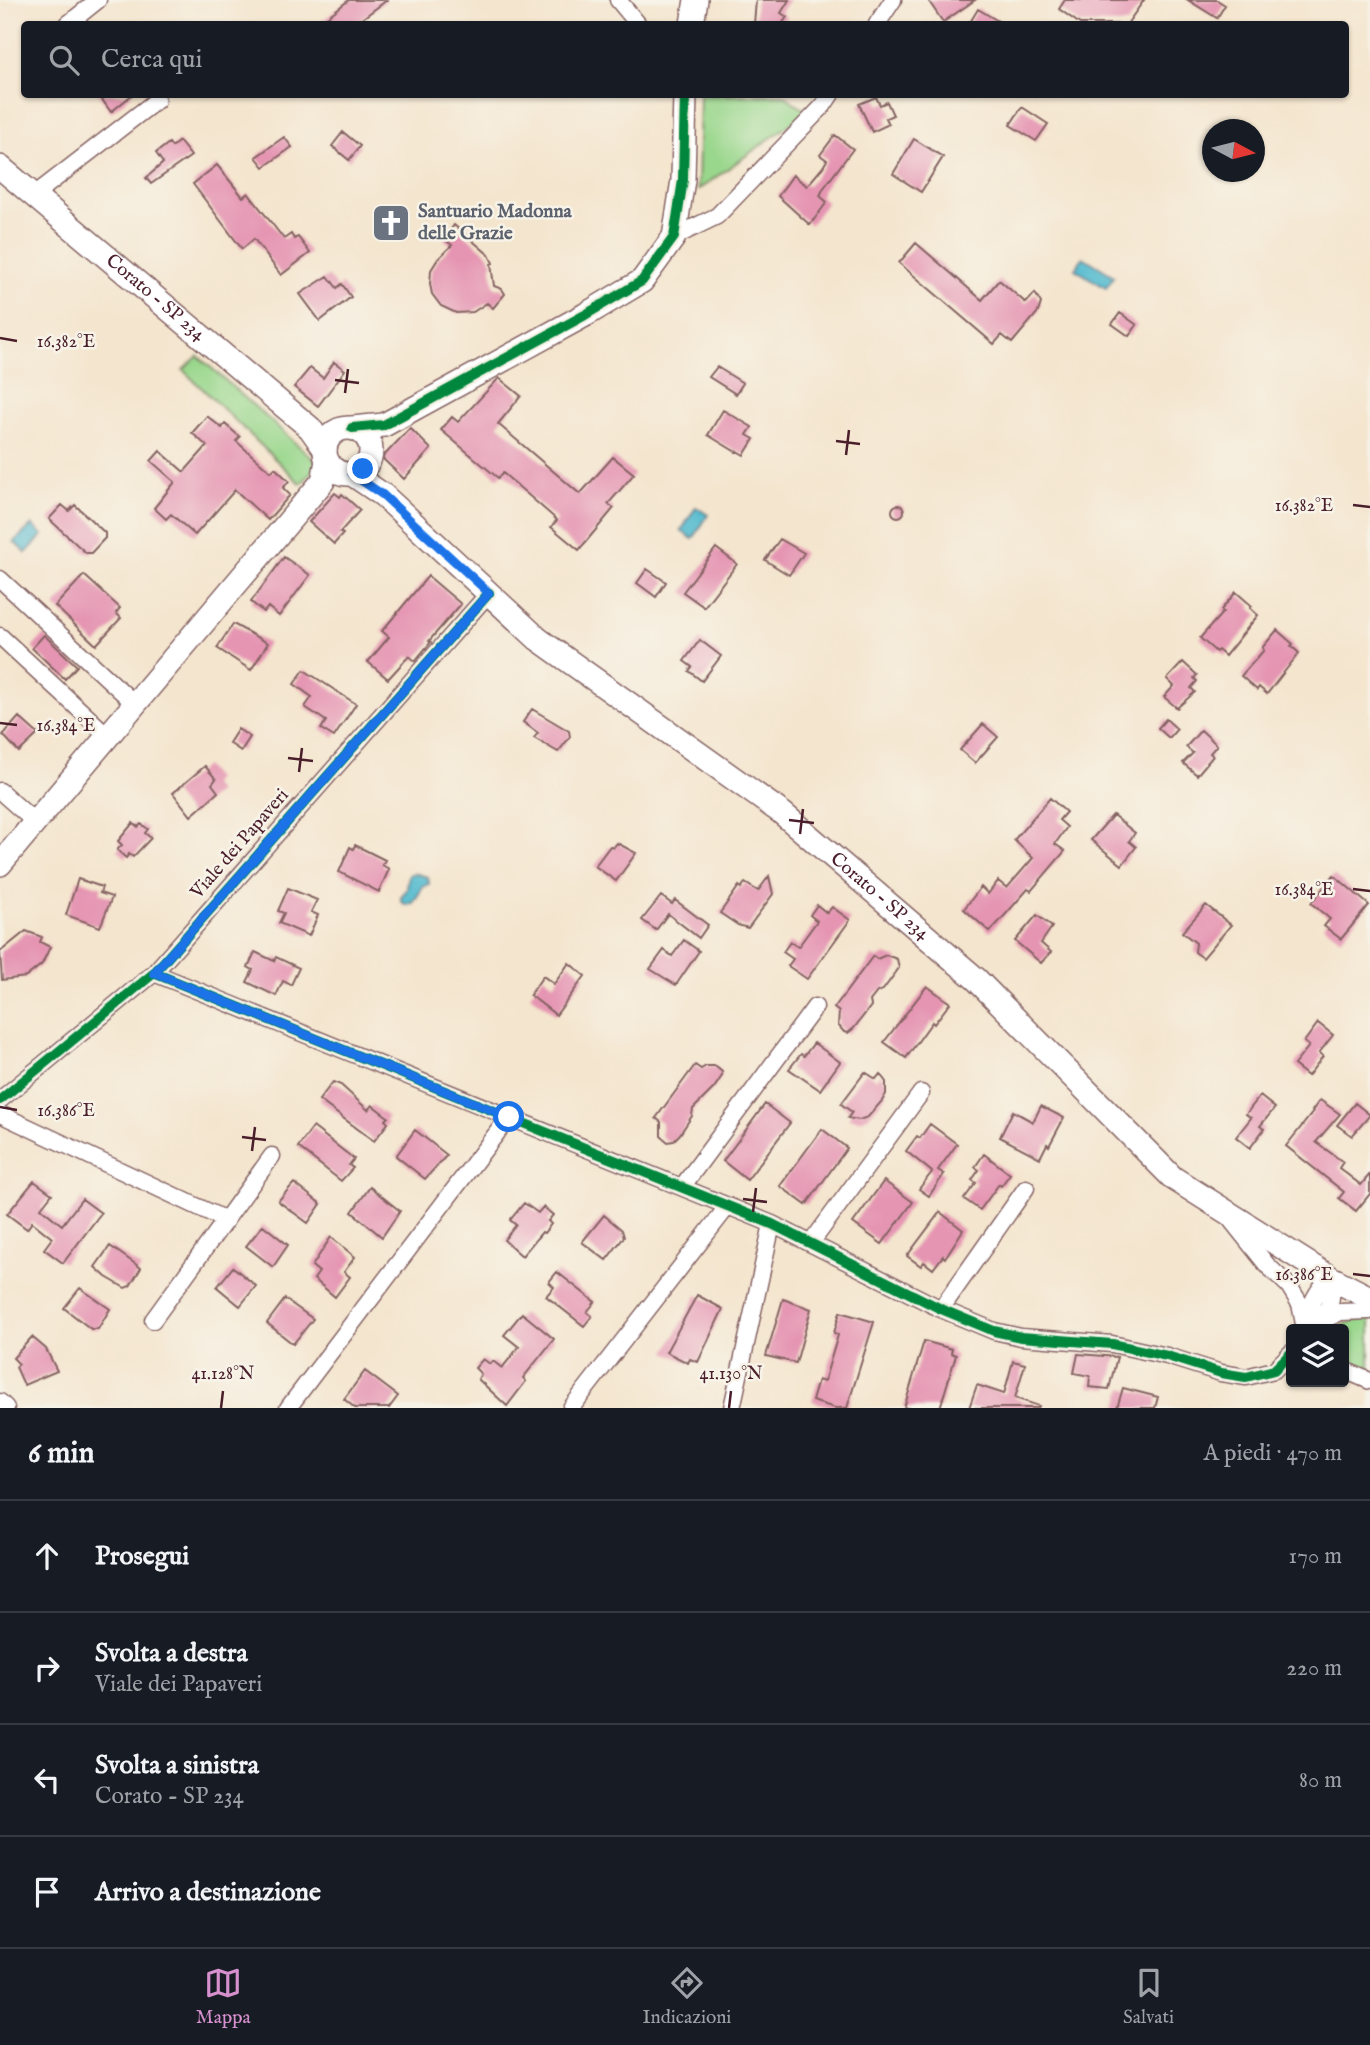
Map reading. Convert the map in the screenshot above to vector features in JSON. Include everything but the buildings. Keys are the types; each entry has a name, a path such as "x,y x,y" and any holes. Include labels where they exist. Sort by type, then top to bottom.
{"main road":[{"path":"692,21 696,0"},
{"path":"0,864 344,456 384,425 642,281 674,237 683,180 685,98"},
{"name":"Corato - SP 234","path":"0,167 344,456 538,639 782,813 976,979 1173,1178 1331,1278 1370,1298"}],"street":[{"path":"72,21 98,0"},
{"path":"618,0 636,21"},
{"path":"879,21 893,0"},
{"path":"674,237 717,216 828,98"},
{"path":"33,196 157,100"},
{"path":"0,579 135,704"},
{"name":"Viale dei Papaveri","path":"0,1100 154,973 489,593"},
{"path":"0,636 108,736"},
{"path":"0,791 35,822"},
{"path":"154,973 772,1224 941,1308 994,1331 1021,1337 1112,1344 1246,1377 1274,1370 1286,1358"},
{"path":"682,1187 815,1007"},
{"path":"811,1243 921,1093"},
{"path":"0,1114 226,1220"},
{"path":"288,1408 509,1117"},
{"path":"153,1320 272,1156"},
{"path":"941,1308 1026,1188"},
{"path":"570,1408 729,1206"},
{"path":"1226,1213 1267,1265 1289,1286 1300,1304 1304,1324"},
{"path":"732,1408 772,1224"},
{"path":"1306,1324 1311,1303 1319,1287 1331,1278"},
{"path":"1315,1324 1340,1312 1370,1311"},
{"path":"1349,1372 1370,1381"},
{"path":"0,1402 6,1408"}],"green space":[{"path":"700,98 788,98 807,112 698,190"},
{"path":"198,356 319,464 301,484 183,370"},
{"path":"1364,1318 1370,1320 1370,1370 1349,1360 1349,1324 1345,1324"}],"water":[{"path":"1083,257 1114,276 1106,288 1075,269"},
{"path":"696,507 708,515 693,539 681,531"},
{"path":"32,525 43,535 26,553 14,542"},
{"path":"414,873 428,877 429,884 423,887 413,903 406,905 401,901 401,897 407,889 409,875"}],"cycle path":[{"path":"352,428 384,425 642,281 674,237 683,180 685,98"},
{"path":"0,1100 154,973 489,593"},
{"path":"154,973 772,1224 941,1309 994,1331 1021,1337 1112,1344 1246,1377 1274,1370 1286,1358"}],"place":[{"name":"Santuario Madonna delle Grazie","path":"391,223"}],"route":[{"path":"363,469 352,474 383,495 489,593 154,973 509,1117"}]}
